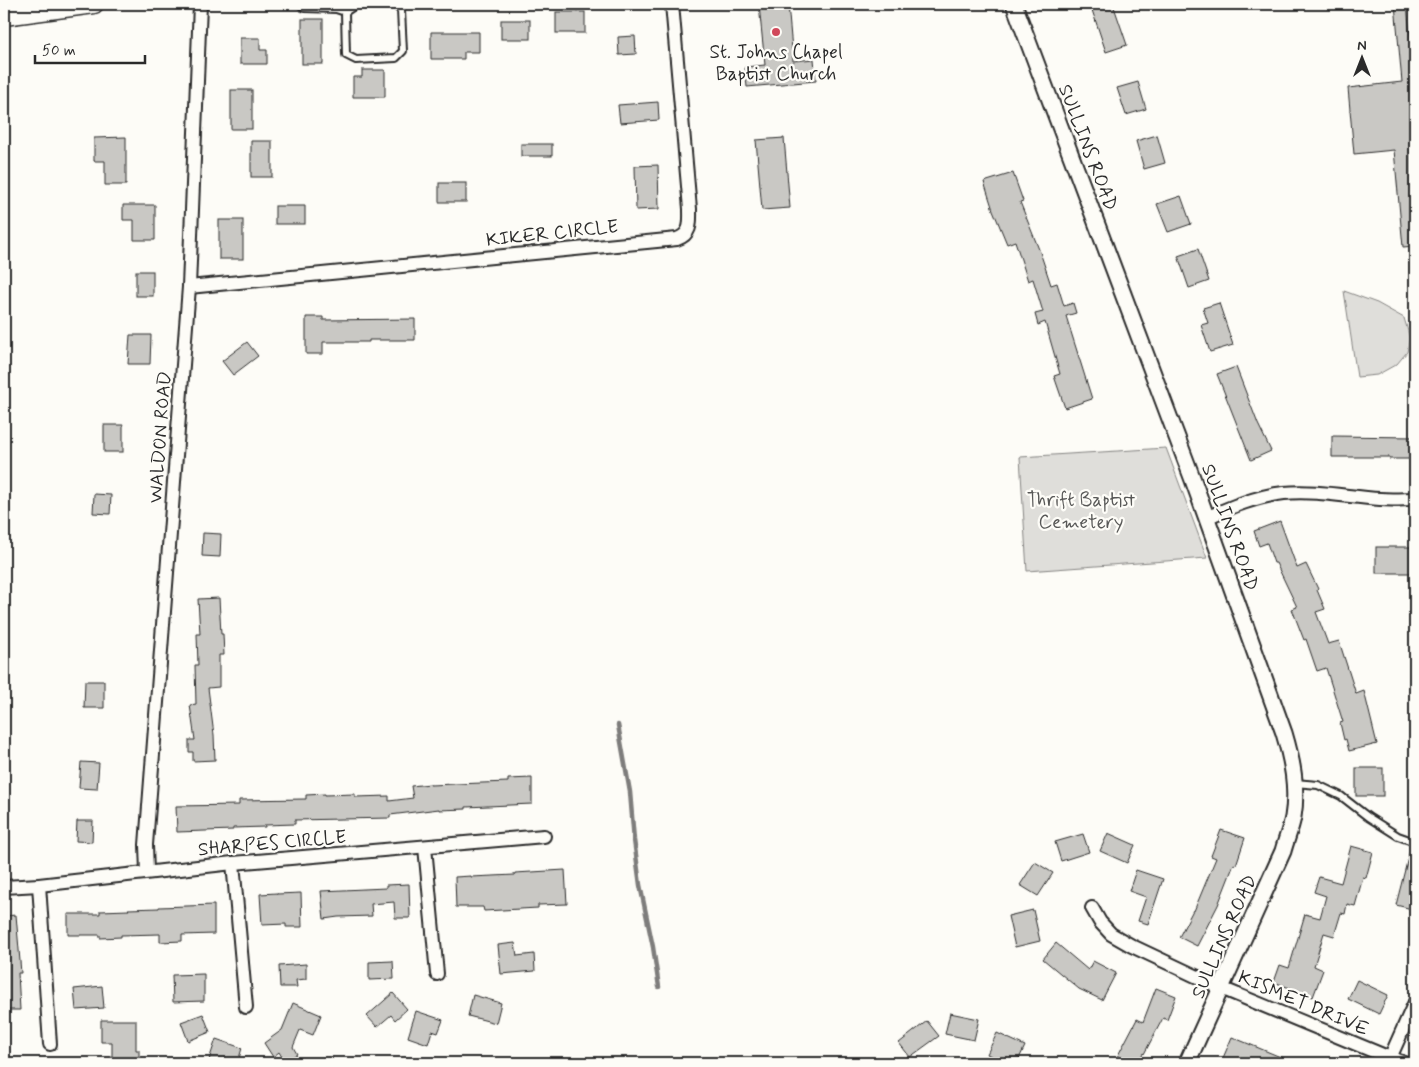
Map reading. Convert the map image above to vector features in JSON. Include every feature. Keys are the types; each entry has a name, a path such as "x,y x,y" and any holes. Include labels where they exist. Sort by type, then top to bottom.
{"main road":[{"path":"4,16 94,4"}],"street":[{"name":"WALDON ROAD","path":"147,872 146,845 189,287 200,4"},
{"name":"KIKER CIRCLE","path":"189,287 667,240 686,235 690,229 690,209 672,4"},
{"name":"SULLINS ROAD","path":"1014,4 1206,518 1291,757 1295,783 1293,817 1283,851 1187,1063"},
{"path":"1206,518 1260,497 1283,493 1313,492 1381,499 1415,500"},
{"name":"SHARPES CIRCLE","path":"4,887 38,885 233,863 544,836"},
{"path":"425,847 437,974"},
{"path":"233,863 246,1007"},
{"path":"38,885 50,1044"},
{"name":"KISMET DRIVE","path":"1092,908 1100,922 1111,934 1132,946 1221,988 1405,1063"},
{"path":"1390,1058 1415,1002"}],"lane":[{"path":"300,4 304,8 336,8 345,12"},
{"path":"345,12 357,4"},
{"path":"345,12 346,54 356,60 396,58 403,51 402,28 401,10 393,4"},
{"path":"1295,783 1318,785 1341,796 1368,818 1398,836 1415,842"}],"green space":[{"path":"1344,291 1377,303 1404,318 1410,338 1407,352 1397,364 1377,375 1357,377"},
{"name":"Thrift Baptist Cemetery","path":"1166,448 1207,558 1027,571 1020,457"}],"building":[{"name":"St. Johns Chapel Baptist Church","path":"788,4 793,61 814,59 816,81 747,87 745,67 765,65 759,5"},
{"path":"1113,4 1127,45 1106,52 1092,10"},
{"path":"1395,4 1407,4 1413,69 1415,68 1415,246 1403,247 1394,150 1354,154 1348,88 1402,82"},
{"path":"556,12 585,12 585,33 556,33"},
{"path":"302,19 323,19 323,64 302,64"},
{"path":"501,20 530,20 530,39 501,39"},
{"path":"431,32 479,32 479,52 464,52 464,59 431,59"},
{"path":"635,36 636,54 619,55 618,37"},
{"path":"240,38 260,38 260,50 267,50 267,64 240,64"},
{"path":"362,70 385,70 385,97 353,97 353,77 362,77"},
{"path":"1138,82 1146,109 1126,115 1117,88"},
{"path":"231,90 252,90 252,129 231,129"},
{"path":"658,102 659,120 620,123 618,105"},
{"path":"1157,135 1165,163 1144,169 1136,141"},
{"path":"126,137 126,185 105,185 105,161 94,161 94,138"},
{"path":"784,138 790,208 762,210 756,140"},
{"path":"251,141 272,141 272,177 251,177"},
{"path":"521,144 552,144 552,156 521,156"},
{"path":"658,165 659,209 636,210 635,166"},
{"path":"1013,173 1023,201 1020,202 1051,285 1057,283 1064,306 1073,303 1076,313 1066,316 1092,399 1065,408 1054,376 1060,374 1045,322 1038,325 1035,314 1043,312 1033,279 1028,281 1015,241 1007,244 984,182"},
{"path":"439,183 466,183 466,202 439,202"},
{"path":"1181,196 1191,224 1168,232 1157,204"},
{"path":"123,205 155,205 155,240 134,240 134,220 123,220"},
{"path":"275,206 305,206 305,224 275,224"},
{"path":"219,220 243,220 243,259 219,259"},
{"path":"1198,249 1209,281 1189,288 1178,256"},
{"path":"136,271 153,271 153,296 136,296"},
{"path":"1219,303 1233,345 1210,352 1201,325 1208,323 1203,308"},
{"path":"306,317 323,317 323,320 415,319 415,340 323,342 323,354 306,354"},
{"path":"130,335 151,335 150,364 128,364"},
{"path":"247,342 258,356 233,375 222,361"},
{"path":"1236,367 1258,424 1271,451 1251,460 1217,374"},
{"path":"104,425 123,425 123,452 104,452"},
{"path":"1332,436 1415,437 1415,459 1332,457"},
{"path":"94,494 111,495 110,514 93,513"},
{"path":"1280,521 1297,568 1306,564 1318,589 1325,609 1316,612 1328,644 1339,641 1356,694 1364,691 1377,744 1349,751 1340,723 1343,722 1326,668 1317,671 1306,639 1304,640 1292,609 1297,607 1276,563 1274,563 1267,543 1259,546 1254,531"},
{"path":"203,533 221,534 220,557 202,556"},
{"path":"1376,547 1415,547 1415,573 1376,573"},
{"path":"219,598 224,655 219,655 219,687 208,688 215,760 193,761 193,752 189,752 189,740 195,740 190,705 196,704 195,665 198,665 197,634 200,634 198,599"},
{"path":"85,681 104,681 104,708 84,708"},
{"path":"81,762 99,763 97,789 79,788"},
{"path":"1356,768 1383,768 1383,796 1356,796"},
{"path":"532,778 532,804 439,809 390,815 390,818 295,820 295,824 233,828 233,830 177,832 176,806 239,805 239,800 306,799 306,795 325,794 355,794 355,797 389,796 389,801 413,798 411,786 508,782 508,779"},
{"path":"77,821 93,821 92,842 76,841"},
{"path":"1221,830 1245,838 1236,865 1234,864 1218,905 1197,946 1179,937 1194,911 1216,858 1211,856"},
{"path":"1108,833 1135,845 1127,863 1100,851"},
{"path":"1083,834 1089,852 1061,861 1055,842"},
{"path":"1351,846 1373,852 1366,878 1363,877 1355,906 1347,904 1345,914 1341,913 1334,936 1324,933 1314,966 1323,970 1313,997 1274,982 1280,965 1289,968 1305,914 1320,918 1326,896 1314,892 1319,877 1341,883"},
{"path":"1411,846 1415,847 1415,895 1412,909 1396,905"},
{"path":"1035,862 1053,873 1038,896 1020,885"},
{"path":"565,870 567,904 538,905 538,908 484,911 483,907 456,907 455,877 515,875 515,873"},
{"path":"1136,870 1163,879 1148,924 1138,921 1146,897 1129,891"},
{"path":"409,884 410,918 395,918 394,902 371,904 372,916 324,919 321,891 386,888 386,885"},
{"path":"301,893 302,927 286,927 286,924 262,925 260,894"},
{"path":"214,905 214,934 182,935 182,941 160,942 160,934 121,935 121,937 100,938 100,935 68,935 68,914 100,914 100,911"},
{"path":"1033,910 1040,941 1015,947 1008,916"},
{"path":"16,915 21,973 18,973 20,1010 4,1010 4,916"},
{"path":"515,943 517,956 534,954 535,971 501,974 498,945"},
{"path":"1056,943 1088,970 1093,961 1116,973 1102,1000 1079,989 1043,959"},
{"path":"393,961 394,979 369,980 369,962"},
{"path":"306,964 306,979 296,980 297,987 280,987 279,966"},
{"path":"204,974 204,1001 173,1002 172,975"},
{"path":"1357,980 1388,995 1379,1014 1348,999"},
{"path":"102,986 104,1008 76,1010 74,989"},
{"path":"1156,988 1176,996 1167,1020 1163,1018 1138,1063 1114,1063 1137,1019 1143,1022"},
{"path":"393,993 407,1009 395,1020 391,1015 377,1027 367,1016"},
{"path":"473,995 501,1003 496,1023 468,1016"},
{"path":"293,1003 321,1015 313,1035 300,1030 293,1047 297,1054 285,1062 279,1052 273,1057 264,1043 282,1030"},
{"path":"416,1011 443,1020 438,1033 432,1031 428,1044 408,1037"},
{"path":"950,1013 979,1019 974,1040 945,1034"},
{"path":"203,1014 210,1032 188,1041 181,1022"},
{"path":"101,1020 136,1020 136,1050 139,1050 139,1063 112,1063 112,1042 101,1042"},
{"path":"927,1021 939,1036 910,1057 899,1043"},
{"path":"997,1033 1025,1046 1017,1063 1006,1063 987,1054"},
{"path":"1232,1037 1295,1063 1235,1063 1223,1058"},
{"path":"216,1039 242,1048 238,1062 232,1060 230,1063 208,1063"}],"waterway":[{"path":"618,725 630,792 640,885 659,987"}],"place":[{"name":"St. Johns Chapel Baptist Church","path":"776,32"}]}
